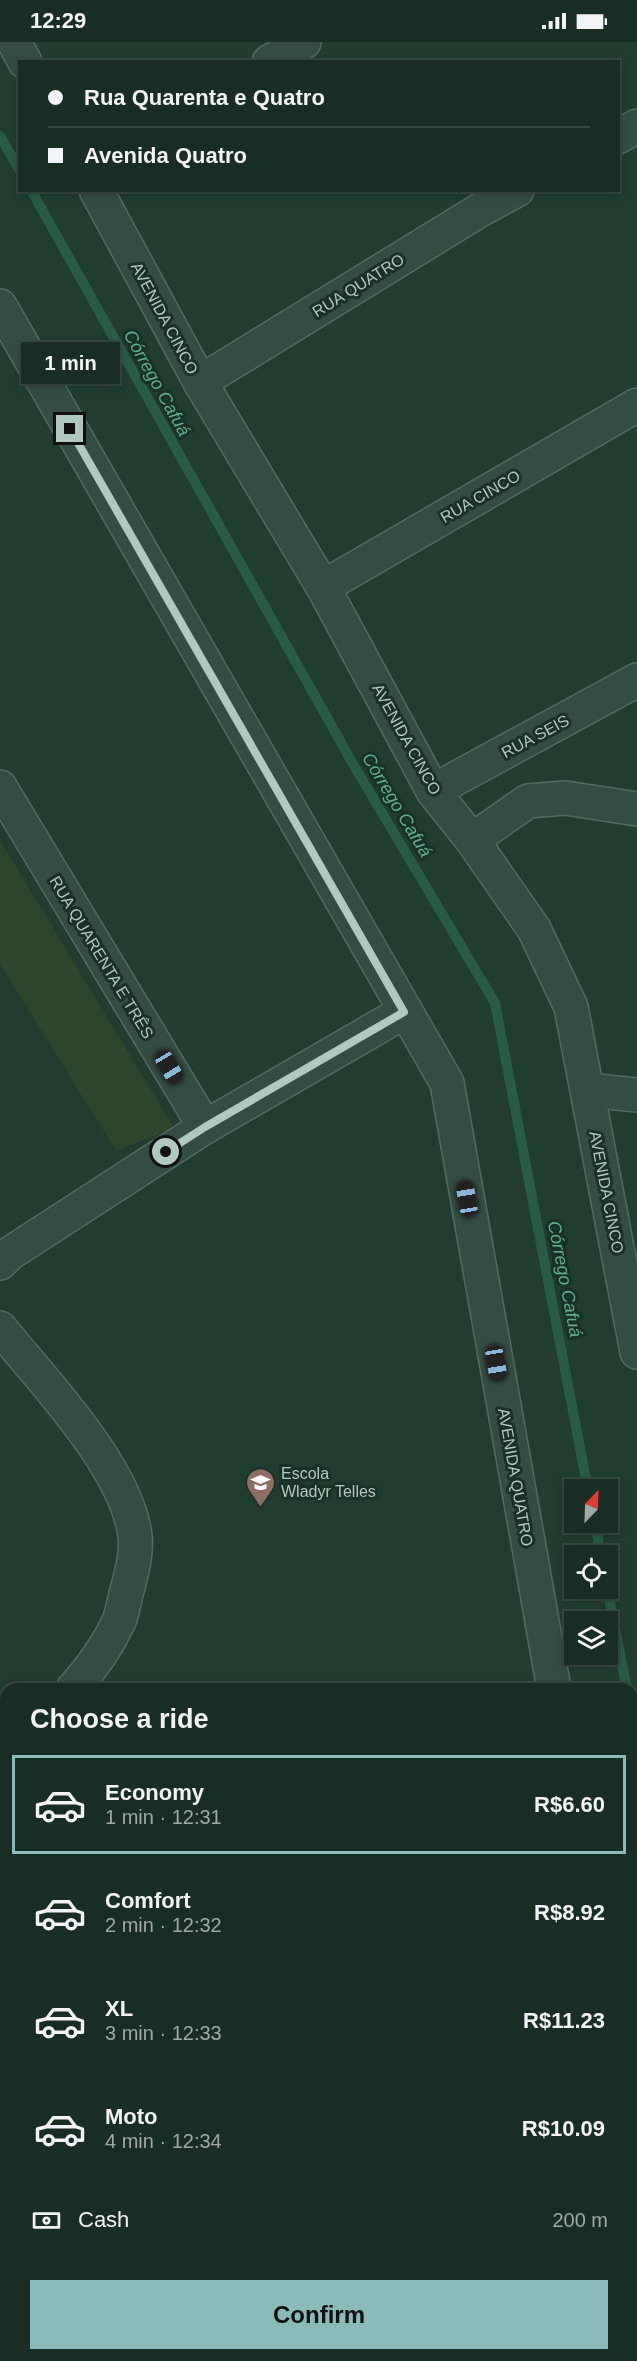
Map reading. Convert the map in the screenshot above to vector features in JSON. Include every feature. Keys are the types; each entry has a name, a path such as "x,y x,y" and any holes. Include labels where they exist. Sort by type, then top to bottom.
{"street":[{"path":"14,42 24,60"},
{"path":"272,60 304,42"},
{"path":"620,136 637,126"},
{"name":"AVENIDA CINCO","path":"97,192 200,382 323,587 433,791 472,840 534,929 571,1007 636,1337"},
{"name":"RUA QUATRO","path":"200,382 480,210 513,192"},
{"name":"AVENIDA QUATRO","path":"0,306 404,1012 447,1083 553,1683"},
{"name":"RUA CINCO","path":"323,587 637,405"},
{"name":"RUA SEIS","path":"433,791 637,680"},
{"name":"RUA QUARENTA E TRÊS","path":"0,787 205,1127"},
{"path":"472,840 528,801 565,798 637,809"},
{"path":"0,1263 9,1254 205,1127 404,1012"},
{"path":"588,1089 637,1095"},
{"path":"0,1328 66,1408 111,1471 130,1514 135,1537 135,1562 119,1620 86,1675 79,1683"}],"green space":[{"path":"0,840 174,1128 116,1151 0,964"}],"waterway":[{"name":"Córrego Cafuá","path":"0,136 18,168"},
{"name":"Córrego Cafuá","path":"32,192 353,764 495,1003 586,1479"},
{"name":"Córrego Cafuá","path":"597,1533 599,1545"},
{"name":"Córrego Cafuá","path":"609,1599 626,1683"}],"place":[{"name":"Escola Wladyr Telles","path":"260,1508"}],"route":[{"path":"70,429 404,1012 166,1152"}]}
